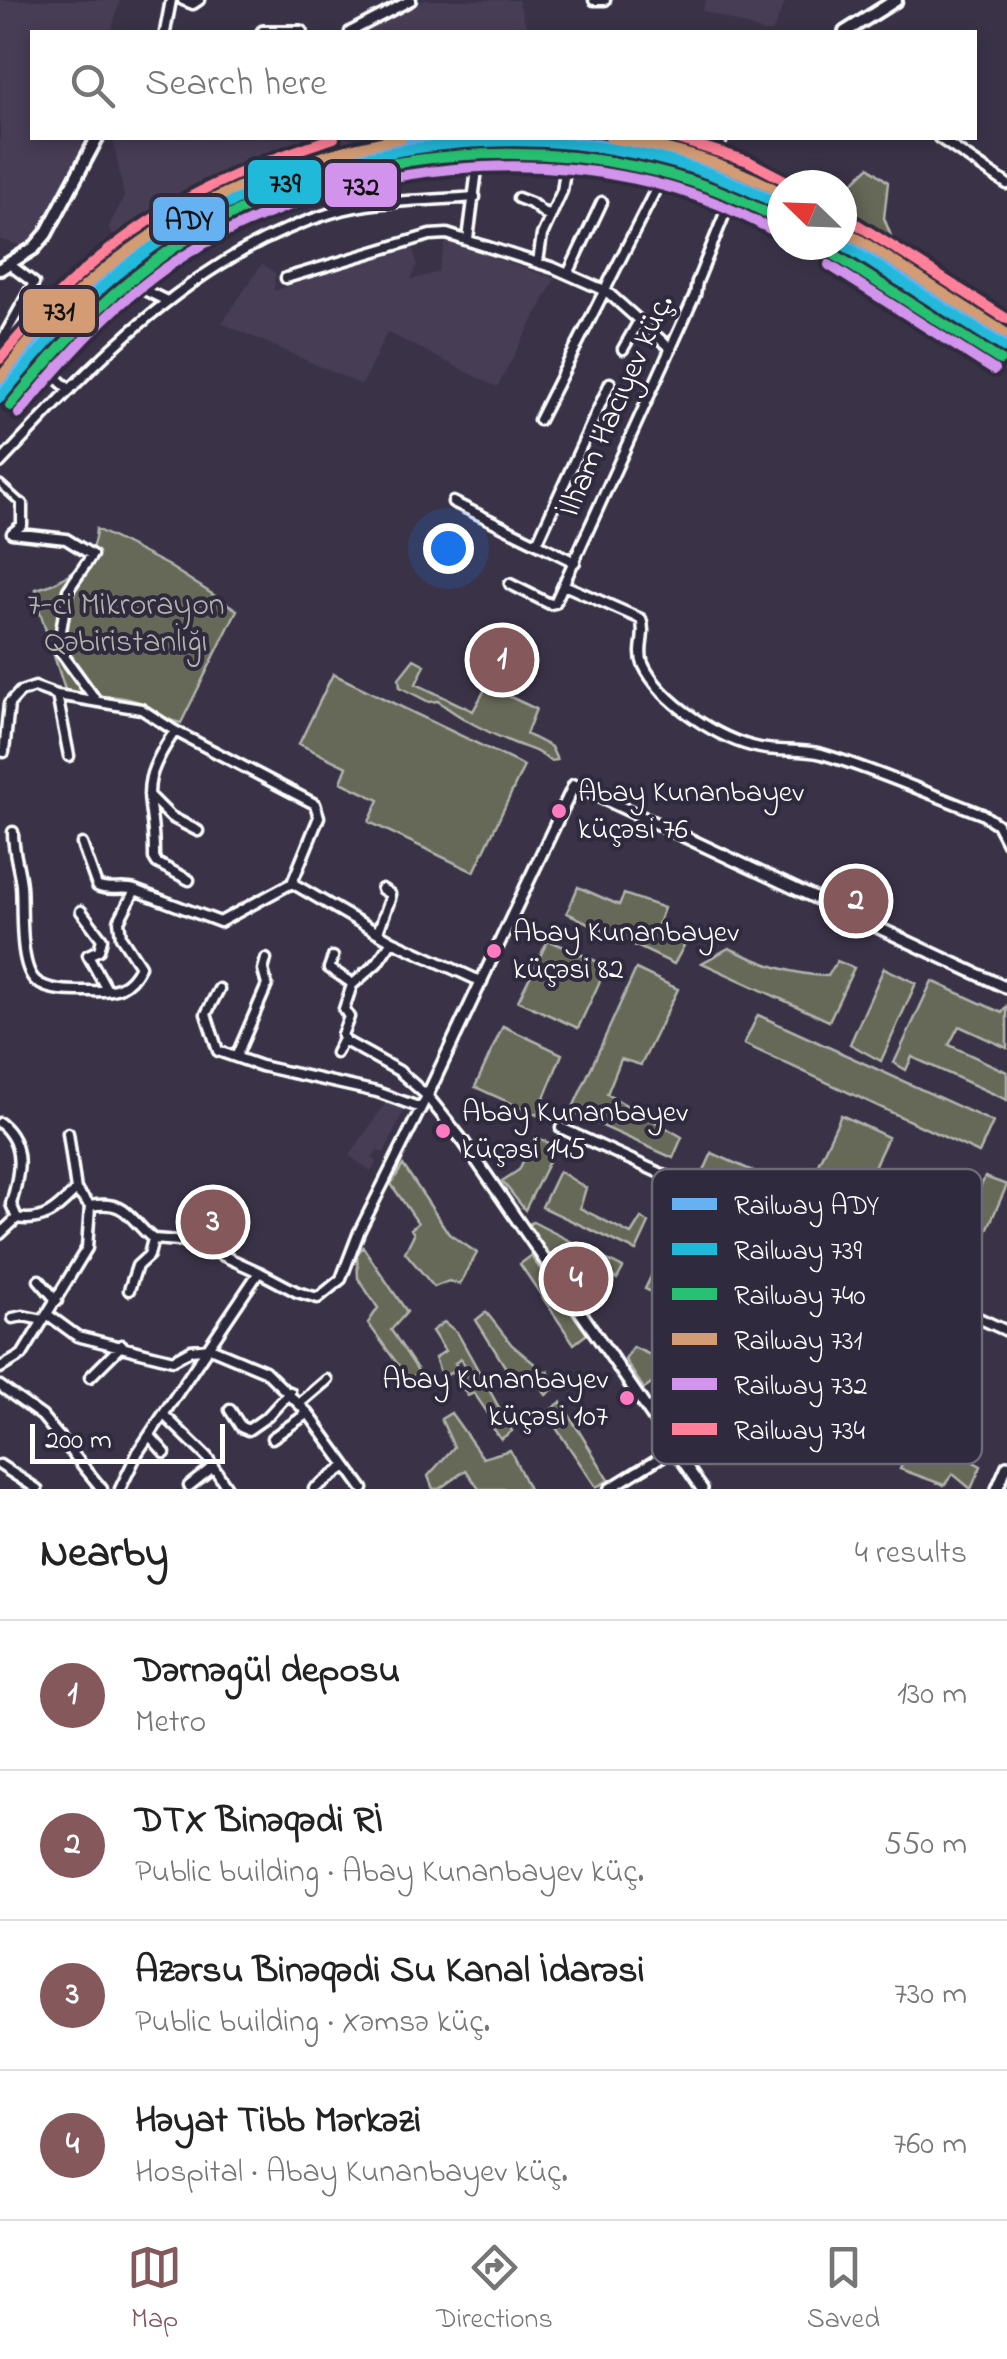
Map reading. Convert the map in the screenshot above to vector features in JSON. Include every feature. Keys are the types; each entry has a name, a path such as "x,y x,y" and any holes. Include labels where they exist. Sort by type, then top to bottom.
{"main road":[{"path":"847,30 896,0"},
{"path":"5,266 34,248 46,234 97,140"}],"street":[{"path":"165,30 172,0"},
{"path":"183,0 193,4 199,0"},
{"path":"353,30 395,4 411,0"},
{"path":"594,0 605,0"},
{"path":"722,140 720,153 755,178"},
{"path":"943,140 1007,184"},
{"path":"468,239 480,159 518,157"},
{"path":"538,262 541,240 562,192 566,158"},
{"path":"538,420 658,185"},
{"name":"İlham Hacıyev küç.","path":"564,585 671,349 732,196 746,200"},
{"path":"0,463 132,330 208,270 256,242 335,211 475,197"},
{"path":"518,198 550,218"},
{"path":"568,274 602,202"},
{"path":"286,278 430,235 468,239 538,262 606,291 671,349"},
{"path":"0,344 34,283 5,266"},
{"path":"140,288 168,301"},
{"path":"623,349 639,321"},
{"path":"40,365 70,390"},
{"path":"537,543 610,383"},
{"path":"0,484 22,504 22,525 12,533 58,537 74,542 92,555 68,590 58,648 94,699"},
{"path":"453,502 575,562"},
{"path":"510,584 550,604 555,603 564,585 641,619 642,662 666,694 695,720 758,748 819,753 982,814 998,824 1007,843"},
{"path":"4,752 4,704 35,686 142,709 175,731 315,804 319,817 292,883 220,922 124,886 104,890 97,886 82,844"},
{"path":"58,694 69,756"},
{"path":"175,731 156,758 146,792 156,863 189,880"},
{"path":"90,1206 117,1205 153,1239 192,1242 314,1298 323,1297 337,1285 574,785 1007,988"},
{"path":"146,792 171,818 198,831"},
{"path":"12,832 12,854 20,880 22,939 29,973 35,981 50,988 108,990 131,982 140,966 121,937 119,921 134,890"},
{"path":"292,883 392,941 482,982"},
{"path":"378,932 390,899 390,894 382,889"},
{"path":"81,912 102,940 98,950 88,955 108,990"},
{"path":"336,1053 348,1018 344,1009 353,984 377,963 392,941"},
{"path":"333,957 330,968 353,984"},
{"path":"236,1057 267,985 263,970 266,959"},
{"path":"219,989 206,1014 214,1047 260,1066 377,1092 421,1108"},
{"path":"331,1030 399,1072 427,1096 652,1417"},
{"path":"0,1123 11,1132 21,1174 11,1204 17,1218"},
{"path":"561,1128 652,1170"},
{"path":"11,1132 25,1129"},
{"path":"0,1368 22,1355 87,1248 90,1206 76,1190 68,1133"},
{"path":"0,1234 17,1218 39,1219 52,1214 76,1190"},
{"path":"129,1290 137,1266 149,1255 153,1239"},
{"path":"120,1489 150,1436 260,1272"},
{"path":"39,1280 57,1301"},
{"path":"13,1318 45,1317 76,1336 173,1360 191,1350 210,1348 265,1370 300,1403 363,1489"},
{"path":"982,1320 1007,1331"},
{"path":"90,1378 122,1345"},
{"path":"300,1403 327,1380"},
{"path":"0,1386 42,1416 102,1489"},
{"path":"230,1410 248,1430 268,1416 290,1392"},
{"path":"272,1438 308,1414"},
{"path":"164,1416 189,1437 228,1489"},
{"path":"150,1436 165,1453"},
{"path":"610,1489 655,1464"},
{"path":"684,1464 702,1489"},
{"path":"0,1465 37,1489"},
{"path":"190,1486 213,1466"},
{"path":"314,1489 346,1466"},
{"path":"997,1489 1007,1466"}],"shaded area":[{"path":"0,0 120,0 112,30 30,30 30,140 82,140 59,194 32,238 20,245 0,240"},
{"path":"425,0 518,0 527,30 368,30"},
{"path":"706,0 786,0 773,30 757,30 702,10"},
{"path":"113,140 358,140 272,161 121,248 108,228 124,197"},
{"path":"446,241 555,279 497,387 387,332 362,385 222,323 262,264 275,273 274,291 413,246 417,265 411,280 438,272"},
{"path":"388,1099 406,1106 384,1153 377,1151 372,1157 377,1162 371,1171 350,1156"}],"green space":[{"path":"869,167 888,182 884,218 893,241 873,248 857,240 857,179"},
{"name":"7-ci Mikrorayon Qəbiristanlığı","path":"96,529 167,565 237,610 181,723 130,699 67,696 36,589 56,582 83,561 90,552"},
{"path":"414,659 425,665 416,684 473,711 487,686 536,709 526,734 551,747 557,760 550,761 474,724 438,701 429,702 400,687 399,678"},
{"path":"333,674 524,766 474,872 369,822 379,800 341,782 347,767 299,744"},
{"path":"578,887 619,905 624,894 664,908 657,927 687,940 674,964 567,913"},
{"path":"548,940 607,966 578,1028 518,1001"},
{"path":"729,948 789,971 828,976 837,961 854,968 829,1021 702,963"},
{"path":"884,968 916,983 881,1061 850,1044"},
{"path":"636,969 678,989 641,1065 621,1059 607,1094 682,1137 673,1158 571,1112"},
{"path":"932,981 1002,1013 1007,1006 1007,1048 959,1026 949,1045 1007,1072 1007,1100 912,1057 906,1070 894,1063"},
{"path":"758,1015 993,1122 979,1153 744,1044"},
{"path":"503,1026 562,1054 537,1115 475,1087"},
{"path":"841,1115 888,1137 873,1169 816,1169"},
{"path":"535,1136 556,1147 525,1210 502,1181 519,1170"},
{"path":"712,1153 748,1169 705,1169"},
{"path":"403,1165 449,1234 477,1253 460,1284 449,1281 434,1287 405,1252 414,1234 411,1229 418,1223 391,1184"},
{"path":"559,1171 586,1188 580,1208 631,1234 641,1218 649,1223 636,1251 542,1207"},
{"path":"985,1177 1007,1185 982,1241"},
{"path":"533,1222 623,1268 617,1279 585,1261 556,1263 527,1225"},
{"path":"363,1247 407,1312 391,1330 419,1372 409,1380 368,1323 378,1308 358,1278 357,1254"},
{"path":"531,1256 587,1334 574,1344 520,1264"},
{"path":"486,1312 512,1345 548,1371 556,1387 546,1395 531,1374 521,1380 509,1373 476,1320"},
{"path":"444,1322 457,1332 512,1431 501,1439 474,1393 468,1396 458,1381 469,1373 461,1359 455,1363 458,1368 442,1378 435,1358 445,1351 432,1331"},
{"path":"633,1347 652,1356 652,1384 644,1389 625,1360"},
{"path":"561,1402 609,1480 596,1487 546,1413"},
{"path":"451,1413 483,1458 510,1450 529,1489 479,1489 466,1470 433,1489 428,1476 454,1447 441,1419"},
{"path":"902,1465 981,1466 971,1489 953,1474 944,1485 900,1469"}],"rail line":[{"name":"734","path":"0,359 72,281 149,221 235,175 328,140"},
{"name":"731","path":"0,378 42,327 87,284 168,224 255,180 301,163 392,140"},
{"name":"ADY","path":"0,388 91,289 138,251 189,219 299,171 420,140"},
{"name":"ADY","path":"565,140 661,156 723,176 767,196"},
{"name":"731","path":"621,140 699,158 767,186"},
{"name":"734","path":"680,140 767,171"},
{"name":"739","path":"0,398 87,302 161,241 257,191 330,166 406,150 484,142 563,143 639,154 713,175 767,200"},
{"name":"740","path":"10,406 94,313 165,254 257,203 329,178 405,162 482,154 561,156 637,167 709,187 767,214"},
{"name":"732","path":"19,414 103,321 175,262 267,214 337,190 410,174 485,167 560,168 634,178 704,199 767,228"},
{"name":"734","path":"857,224 1007,319"},
{"name":"731","path":"857,238 1007,334"},
{"name":"ADY","path":"857,250 1007,345"},
{"name":"739","path":"857,254 1007,349"},
{"name":"740","path":"843,260 1000,360"},
{"name":"732","path":"829,265 994,370"}],"place":[{"name":"Dərnəgül deposu","path":"502,660"},
{"name":"Abay Kunanbayev küçəsi 76","path":"559,811"},
{"name":"DTX Binəqədi Rİ","path":"856,901"},
{"name":"Abay Kunanbayev küçəsi 82","path":"494,951"},
{"name":"Abay Kunanbayev küçəsi 145","path":"443,1131"},
{"name":"Azərsu Binəqədi Su Kanal İdarəsi","path":"213,1222"},
{"name":"Həyat Tibb Mərkəzi","path":"576,1279"},
{"name":"Abay Kunanbayev küçəsi 107","path":"627,1398"}]}
